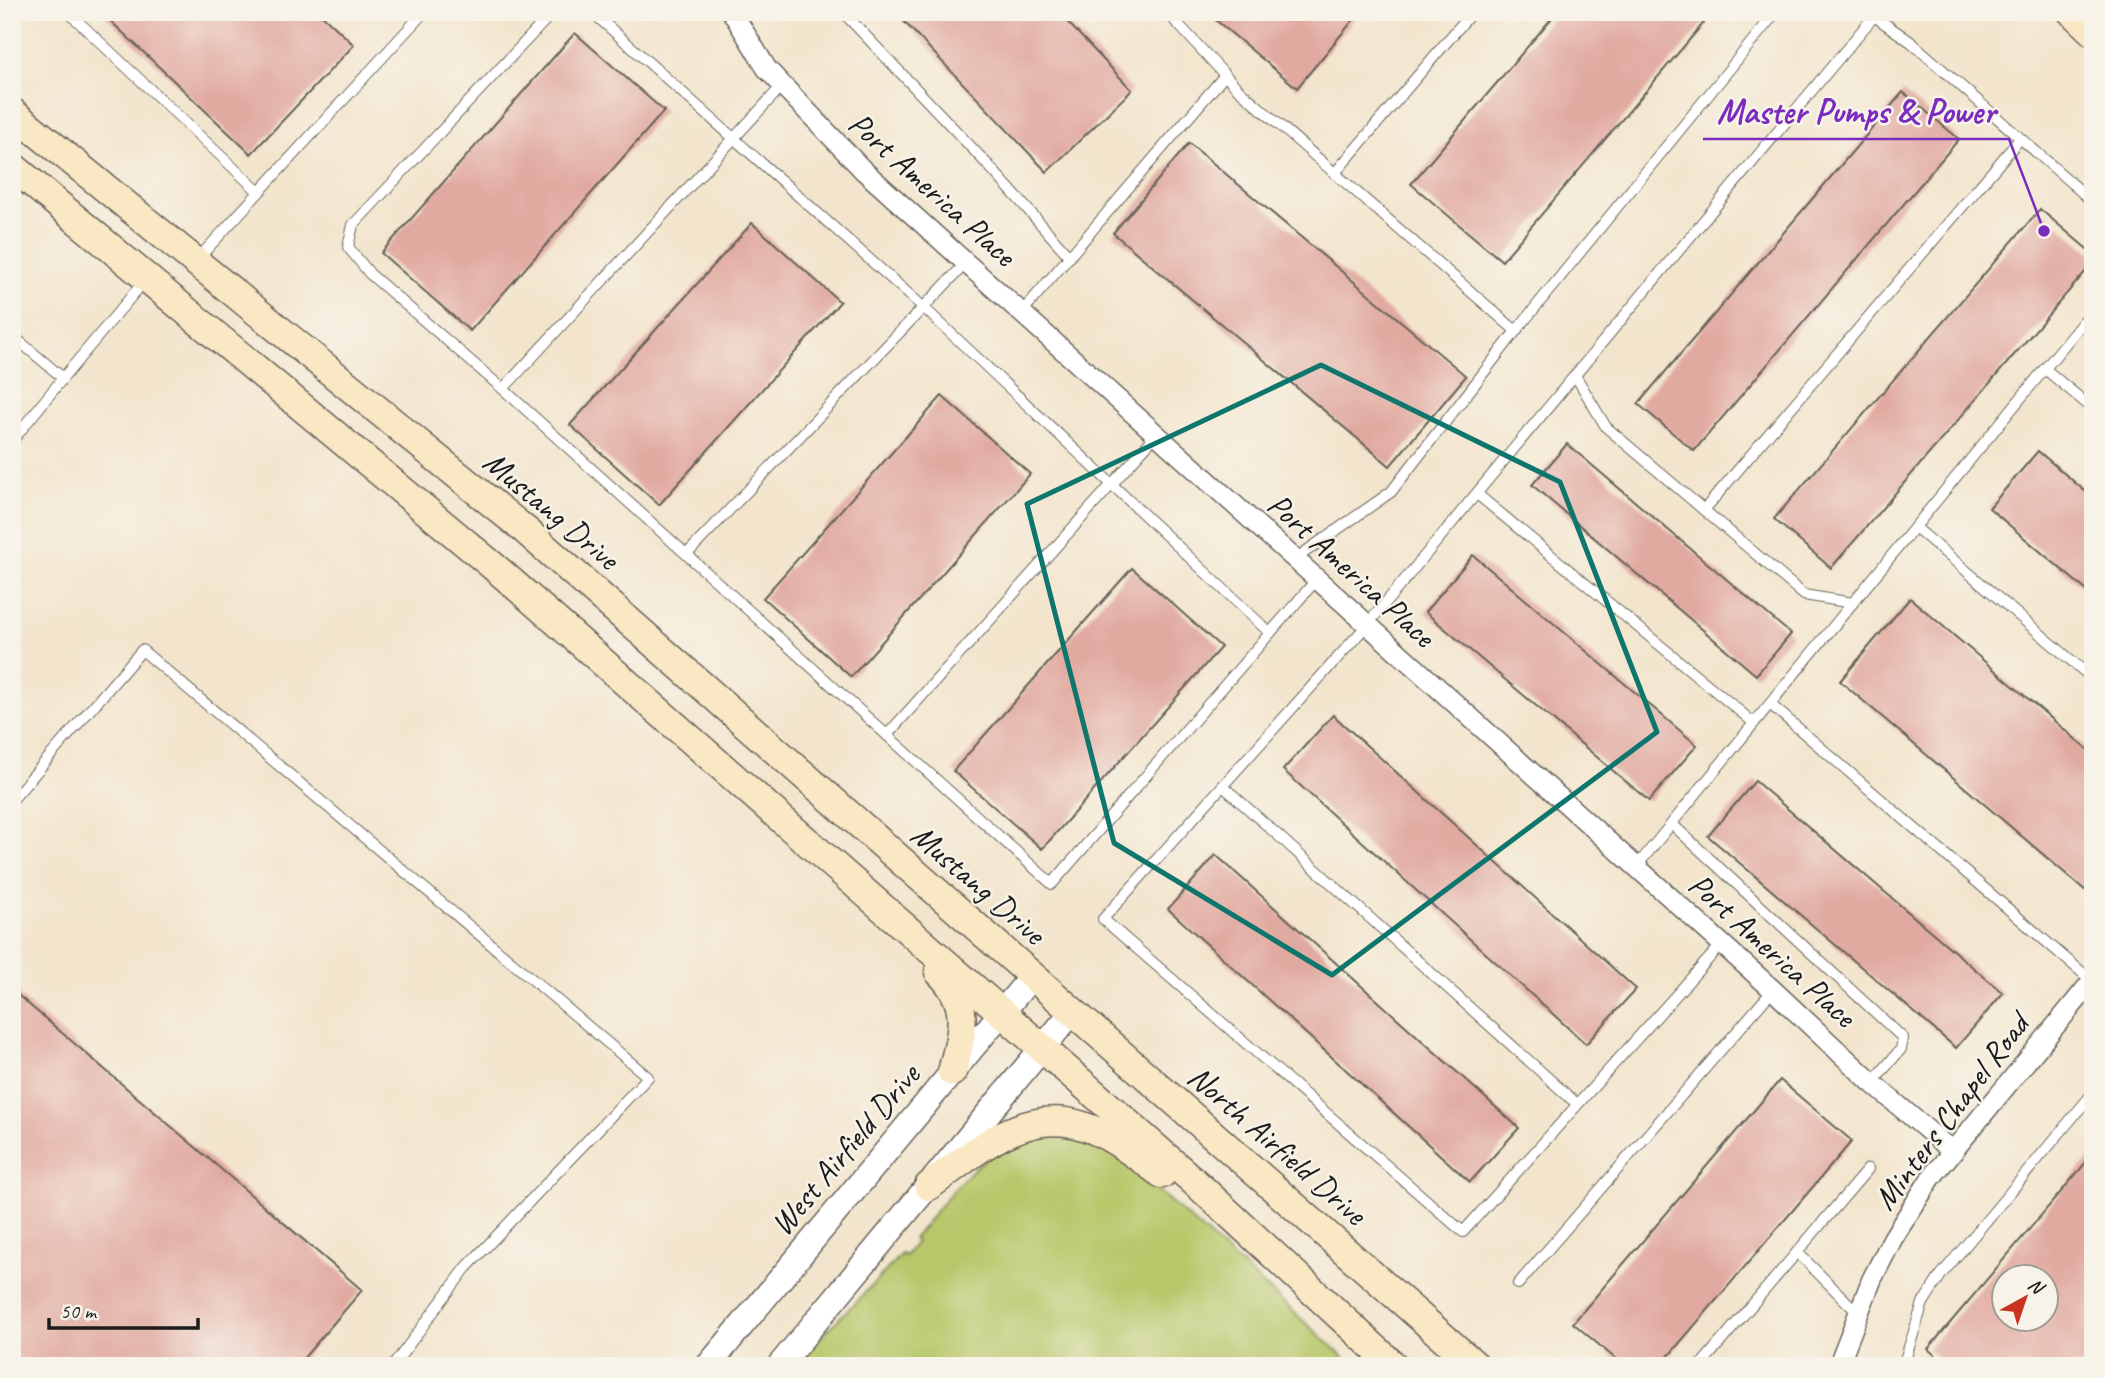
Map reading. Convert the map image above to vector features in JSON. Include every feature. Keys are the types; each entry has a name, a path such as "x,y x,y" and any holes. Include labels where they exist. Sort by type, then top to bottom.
{"main road":[{"path":"2072,12 2093,32"},
{"name":"Mustang Drive","path":"12,112 526,530 1032,976"},
{"path":"12,166 499,571 1043,1048 1394,1366"},
{"path":"795,830 950,983 962,1007 961,1035 952,1072"},
{"name":"North Airfield Drive","path":"1032,976 1476,1366"},
{"path":"929,1186 992,1141 1022,1126 1053,1119 1084,1126 1109,1138 1262,1245"}],"street":[{"name":"Port America Place","path":"732,12 767,69 863,170 1773,990 1872,1083 1953,1152"},
{"name":"West Airfield Drive","path":"708,1366 1032,976"},
{"name":"Minters Chapel Road","path":"1838,1366 1858,1314 1893,1238 1931,1178 2092,981"},
{"path":"779,1366 1073,1011"}],"lane":[{"path":"68,12 259,192"},
{"path":"195,261 424,12"},
{"path":"553,12 354,225 348,247 370,274 503,389 1052,884 1317,579"},
{"path":"592,12 923,307 1270,633"},
{"path":"843,12 989,166 1070,257"},
{"path":"1167,12 1226,75 1516,331"},
{"path":"1335,173 1472,12"},
{"path":"1295,559 1391,492 1516,331 1776,12"},
{"path":"1721,943 1463,1232 1103,919 1367,625 1874,16 1911,43 2093,202"},
{"path":"1022,312 1226,75"},
{"path":"503,389 782,86"},
{"path":"1704,510 2019,140"},
{"path":"687,554 966,262"},
{"path":"12,441 147,278"},
{"path":"1636,867 2093,310"},
{"path":"12,335 63,378"},
{"path":"2045,369 2093,409"},
{"path":"1575,375 1606,427 1804,595 1853,603"},
{"path":"887,736 1157,434"},
{"path":"1477,494 1754,723"},
{"path":"1915,527 2093,678"},
{"path":"12,800 142,650 648,1077 466,1268 393,1366"},
{"path":"1770,704 2092,981"},
{"path":"1223,786 1577,1104"},
{"path":"1672,824 1903,1038 1901,1049 1872,1083"},
{"path":"1518,1284 1773,990"},
{"path":"1903,1366 1923,1303 1941,1275 2093,1093"},
{"path":"1700,1366 1868,1169"},
{"path":"1797,1252 1858,1314"}],"highlighted area":[{"path":"1321,365 1560,482 1657,732 1332,975 1114,843 1027,504"}],"green space":[{"path":"1047,1135 1075,1136 1117,1154 1354,1366 794,1366 901,1254 905,1256 916,1242 913,1239 970,1172 1004,1147 1024,1139"}],"building":[{"path":"101,12 319,12 354,45 251,154"},
{"path":"895,12 1058,12 1132,90 1047,172"},
{"path":"1206,12 1360,12 1297,88"},
{"path":"1557,12 1713,12 1502,261 1411,184"},
{"path":"575,33 664,111 470,331 381,253"},
{"path":"1903,92 1959,139 1694,451 1638,404"},
{"path":"1189,143 1466,376 1390,466 1113,233"},
{"path":"2040,209 2093,254 2093,263 1831,568 1774,519"},
{"path":"752,223 840,302 659,505 570,425"},
{"path":"942,396 1030,474 851,677 763,598"},
{"path":"1567,444 1791,634 1756,675 1532,485"},
{"path":"2038,451 2093,498 2093,596 1989,508"},
{"path":"1473,555 1697,745 1649,801 1425,612"},
{"path":"1132,568 1221,647 1042,849 953,771"},
{"path":"1910,598 2093,754 2093,897 1840,681"},
{"path":"1333,715 1636,989 1586,1044 1283,770"},
{"path":"1755,781 2003,993 1956,1048 1708,836"},
{"path":"1216,855 1519,1128 1470,1182 1168,909"},
{"path":"12,990 362,1290 297,1366 12,1366"},
{"path":"1780,1080 1852,1141 1660,1366 1624,1366 1573,1323"},
{"path":"2093,1154 2093,1366 1947,1366 1928,1349 1990,1276 1990,1332 2060,1332 2060,1262 2002,1262"}],"place":[{"name":"Master Pumps & Power","path":"2044,231"}]}
